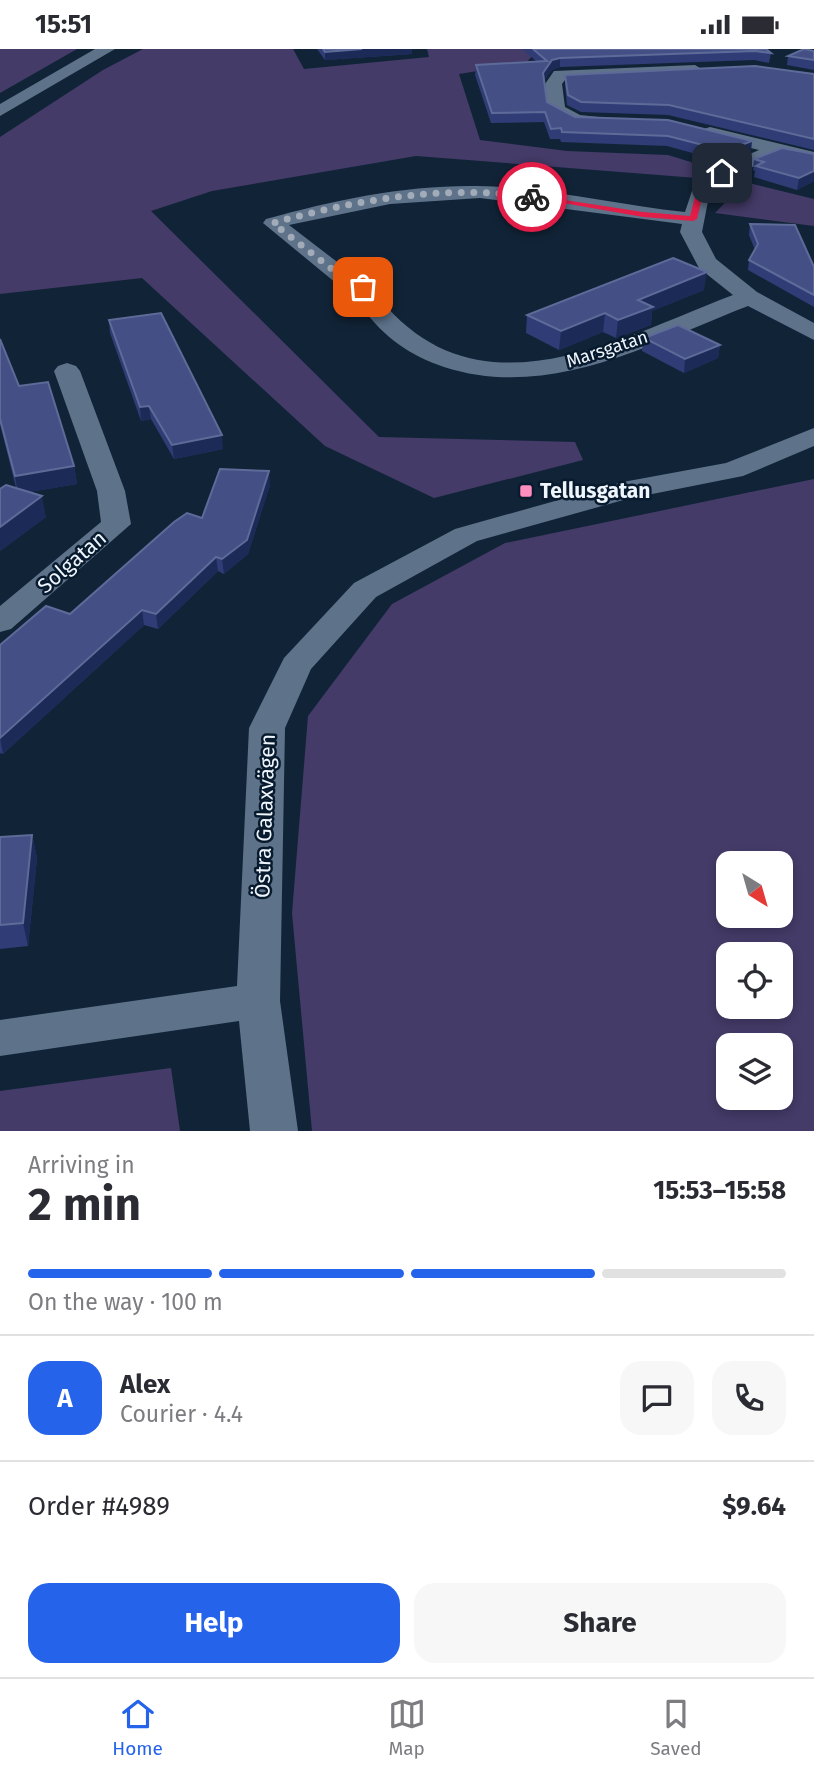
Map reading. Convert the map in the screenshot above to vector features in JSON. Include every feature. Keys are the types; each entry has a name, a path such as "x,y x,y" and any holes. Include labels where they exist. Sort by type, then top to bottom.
{"street":[{"path":"0,111 107,49"},
{"path":"615,121 576,120 557,110 553,84 560,75 714,69"},
{"path":"689,128 814,158"},
{"path":"779,149 722,173 701,189 691,232 707,263 749,297 814,333"},
{"name":"Marsgatan","path":"693,219 643,215 507,193 470,192 337,205 273,223 350,283 377,291 375,308 387,324 416,348 459,366 519,370 568,364 749,297"},
{"name":"Solgatan","path":"0,622 116,524 111,491 67,371"},
{"name":"Östra Galaxvägen","path":"274,1131 258,1001 267,727 296,665 365,590 466,535 622,491 733,470 814,436"},
{"path":"0,1038 258,1001"}],"shaded area":[{"path":"0,49 77,49 0,93"},
{"path":"143,49 293,49 304,69 429,57 427,49 602,49 535,53 526,63 459,74 480,140 567,151 668,155 720,171 697,178 416,156 212,191 151,211 379,437 575,442 583,460 434,498 325,446 142,278 0,294 0,137 103,70"},
{"path":"745,182 814,199 814,226 715,213"},
{"path":"814,479 814,1131 312,1131 292,913 308,716 392,604 505,543"},
{"path":"171,1068 180,1131 0,1131 0,1091"}],"building":[{"path":"323,49 362,49 325,52"},
{"path":"533,49 766,49 771,53 755,51 560,58 552,60 543,73 547,102 575,117 668,120 752,141 726,151 668,136 562,132 561,128 551,129 545,112 492,113 476,65 547,61"},
{"path":"804,49 814,51 814,60 788,56"},
{"path":"755,66 814,74 814,139 669,105 581,102 568,95 565,75"},
{"path":"782,148 814,154 814,171 799,178 756,166 764,162 754,159"},
{"path":"750,224 795,225 814,267 814,295 749,260 758,244"},
{"path":"673,258 707,272 638,300 653,307 618,320 605,313 561,331 527,315"},
{"path":"161,313 222,435 172,445 149,406 140,407 109,320"},
{"path":"678,325 720,345 685,359 644,338"},
{"path":"0,339 19,386 48,382 74,466 15,476 0,419"},
{"path":"220,469 269,471 247,540 222,559 216,557 156,614 142,610 0,738 0,645 46,606 70,614 187,513 202,518"},
{"path":"6,485 42,496 0,527 0,489"},
{"path":"32,835 23,923 0,925 0,837"}],"way so far":[{"path":"363,287 350,283 273,223 337,205 439,194 507,193 532,197"}],"place":[{"name":"Tellusgatan","path":"526,491"}],"route":[{"path":"532,197 643,215 693,219 701,189 722,173"}]}
